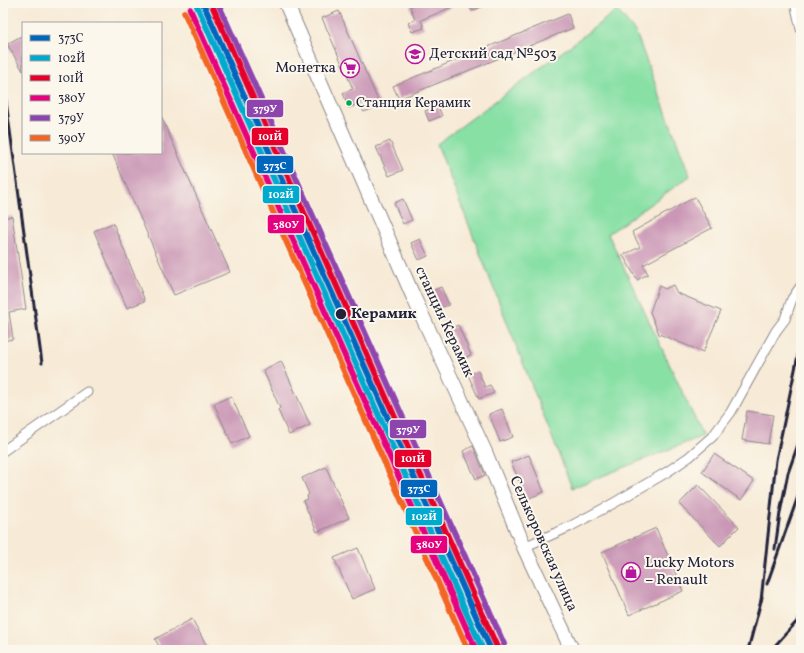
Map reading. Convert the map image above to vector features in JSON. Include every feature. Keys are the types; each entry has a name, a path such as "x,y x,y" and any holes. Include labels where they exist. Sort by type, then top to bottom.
{"main road":[{"name":"станция Керамик","path":"286,3 413,296 484,452"},
{"name":"Селькоровская улица","path":"484,452 524,547 572,650"}],"street":[{"path":"795,3 801,29"},
{"path":"524,547 570,527 667,472 689,457 713,436 731,412 776,331 785,319 792,299 801,286"},
{"path":"3,451 87,392"}],"green space":[{"path":"617,10 636,33 690,176 608,234 703,436 572,488 437,144"}],"building":[{"path":"417,3 462,3 421,20 424,28 412,32 408,23 415,20 410,6"},
{"path":"468,3 491,3 472,11"},
{"path":"339,11 380,105 364,112 359,103 349,108 343,93 353,89 322,18"},
{"path":"568,14 573,28 399,99 393,86"},
{"path":"22,36 22,69 7,44"},
{"path":"438,106 442,116 429,121 425,111"},
{"path":"162,118 230,272 174,295 112,154 162,154"},
{"path":"390,141 403,170 389,176 376,147"},
{"path":"695,197 712,228 643,265 648,274 637,280 623,255 640,247 632,232"},
{"path":"403,199 412,220 403,224 394,203"},
{"path":"12,216 26,309 9,312 13,339 3,341 3,218"},
{"path":"113,223 145,301 127,308 94,231"},
{"path":"420,239 428,256 419,260 411,243"},
{"path":"673,285 677,293 721,311 703,352 659,334 650,312 659,286 665,289"},
{"path":"441,287 449,305 439,308 432,291"},
{"path":"458,325 471,355 462,359 450,329"},
{"path":"281,361 310,425 289,435 278,410 280,408 263,370"},
{"path":"478,371 485,387 490,385 494,393 479,399 468,375"},
{"path":"231,396 249,436 232,444 214,404"},
{"path":"502,409 513,437 500,442 489,414"},
{"path":"747,411 773,415 768,444 742,440"},
{"path":"473,446 485,475 476,479 463,451"},
{"path":"714,454 754,481 741,500 702,472"},
{"path":"529,455 544,492 527,499 511,462"},
{"path":"326,467 349,518 317,532 303,501 308,499 307,496 309,494 302,478"},
{"path":"698,485 739,527 720,546 679,504"},
{"path":"656,528 683,591 629,615 602,552"},
{"path":"358,548 375,589 352,599 334,558"},
{"path":"192,619 209,650 161,650 155,639"}],"railway":[{"path":"194,3 205,25"},
{"path":"3,80 42,363"},
{"path":"761,601 776,460 801,341"},
{"path":"775,549 788,473 801,436"},
{"path":"767,584 801,488"},
{"path":"748,650 762,597"},
{"path":"771,650 801,617"}],"transit line":[{"name":"373C","path":"203,3 491,650"},
{"name":"101Й","path":"211,3 497,647"},
{"name":"379У","path":"218,3 504,644"},
{"name":"102Й","path":"197,6 483,650"},
{"name":"380У","path":"190,9 476,650"},
{"name":"390У","path":"184,12 468,650"}],"place":[{"name":"Детский сад №503","path":"415,54"},
{"name":"Монетка","path":"350,68"},
{"name":"Станция Керамик","path":"349,103"},
{"name":"Керамик","path":"341,314"},
{"name":"Lucky Motors – Renault","path":"631,572"}]}
